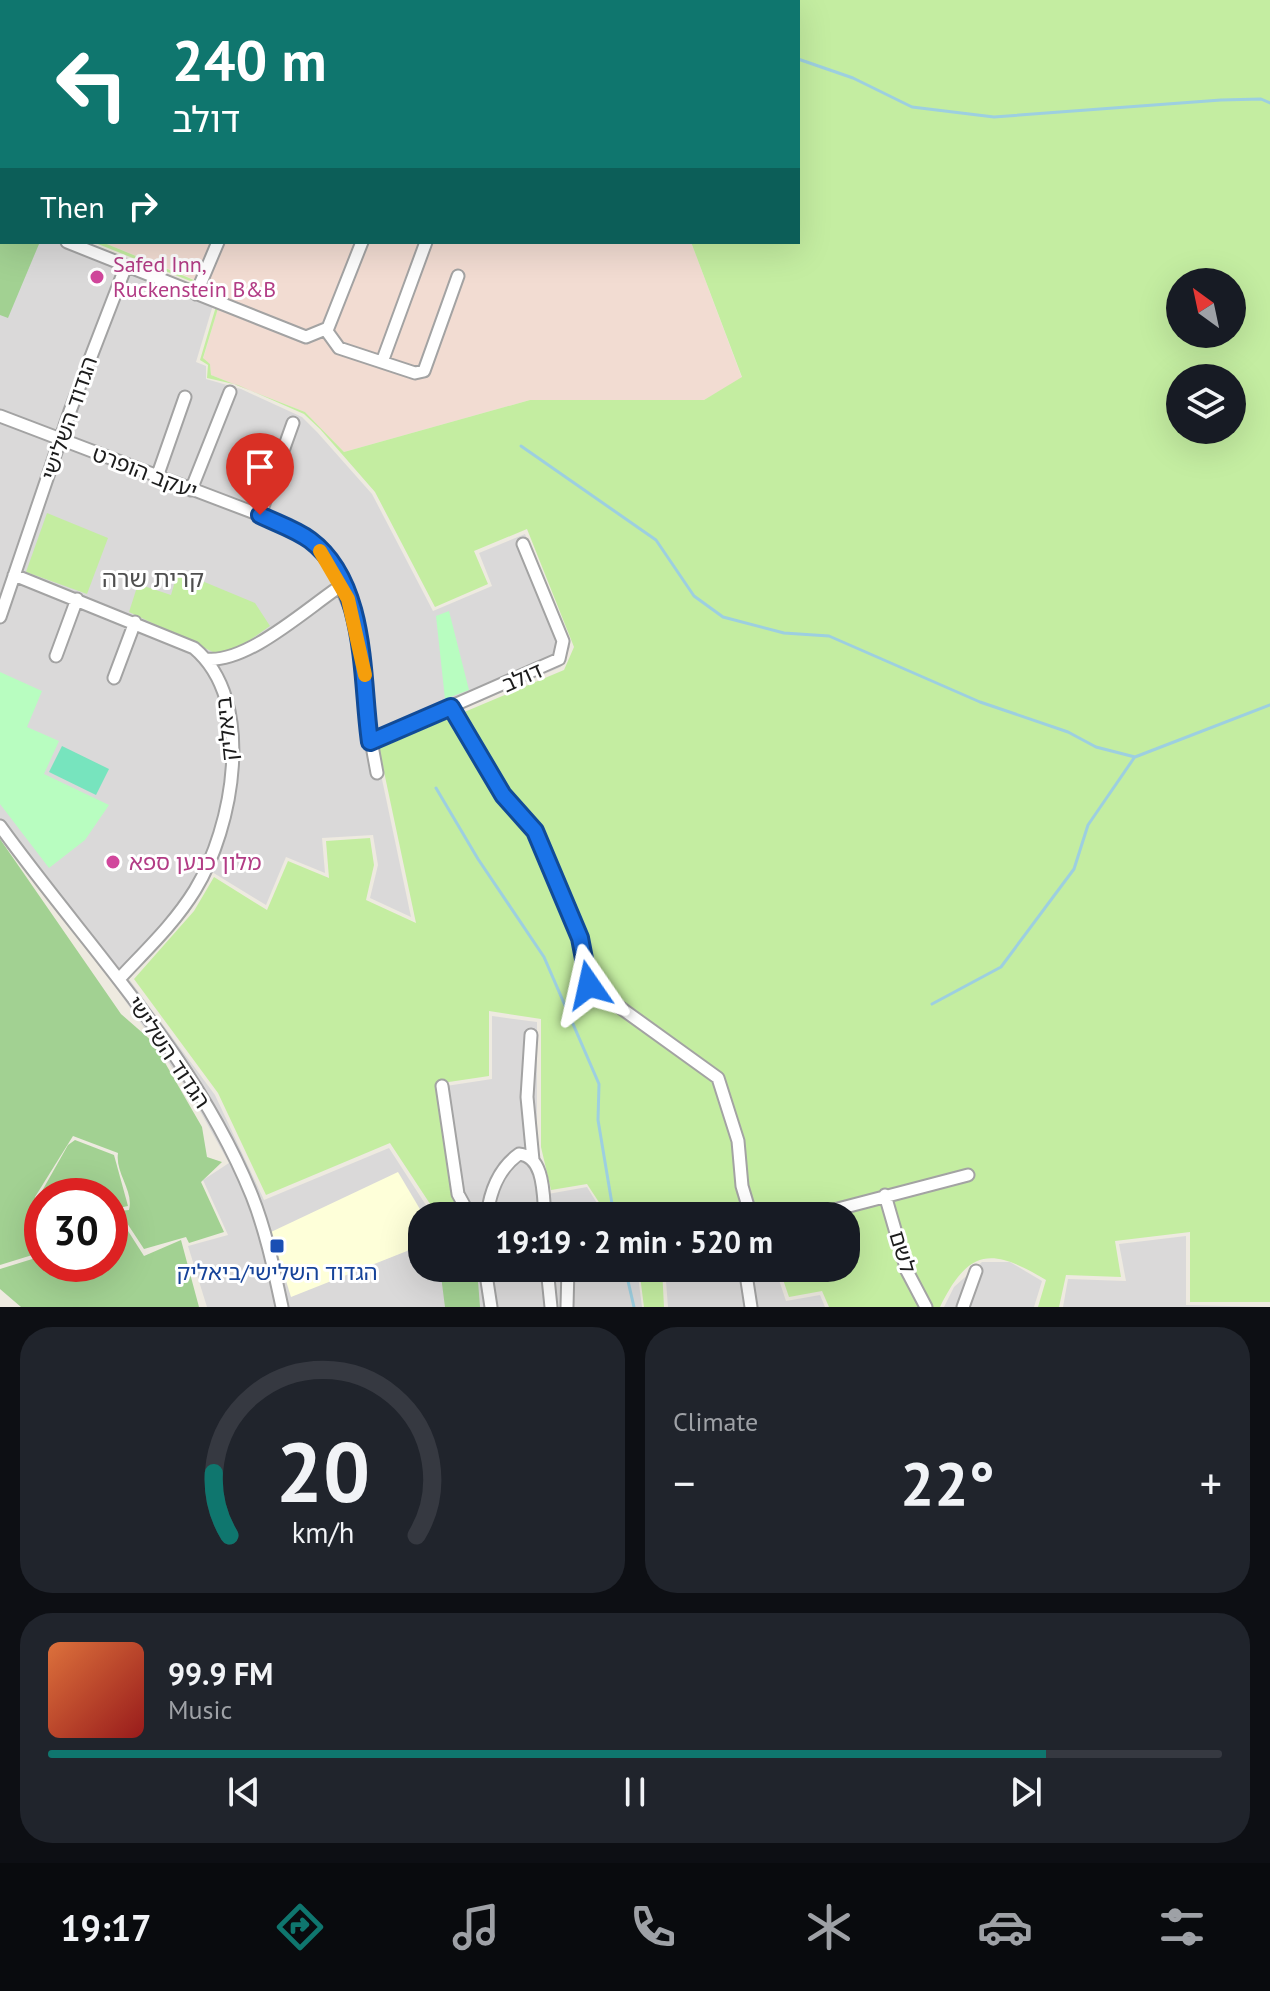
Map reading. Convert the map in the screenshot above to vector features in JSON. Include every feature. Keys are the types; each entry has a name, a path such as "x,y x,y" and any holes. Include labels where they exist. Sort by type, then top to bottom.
{"street":[{"path":"72,244 306,337 326,330 361,244"},
{"path":"196,294 217,244"},
{"path":"382,362 425,244"},
{"name":"הגדוד השלישי","path":"0,617 60,440 126,266"},
{"path":"326,330 339,348 415,373 424,371 458,276"},
{"path":"191,490 230,392"},
{"path":"157,477 185,397"},
{"path":"1,421 60,440"},
{"path":"260,515 293,423"},
{"name":"יעקב הופרט","path":"60,440 260,515 311,541 342,585 355,619 364,663 370,742 377,773"},
{"name":"דולב","path":"370,742 559,659 563,651 558,628 523,544"},
{"path":"14,575 135,622 194,648 206,659 222,661 241,654 342,585"},
{"path":"56,656 77,599"},
{"path":"114,678 135,622"},
{"name":"ביאליק","path":"119,979 182,910 209,864 223,820 231,764 228,707 222,686 206,659"},
{"path":"451,707 503,795 535,831 580,938 589,985 718,1078 738,1141 742,1186 747,1202"},
{"name":"הגדוד השלישי","path":"0,826 175,1052 242,1174 259,1216 282,1307"},
{"path":"531,1035 526,1074 533,1160 539,1169 543,1202"},
{"path":"442,1086 458,1194 462,1202"},
{"path":"490,1202 492,1189 510,1160 519,1154 533,1160"},
{"path":"860,1202 968,1175"},
{"name":"לשם","path":"885,1195 907,1271 926,1307"},
{"path":"963,1307 976,1271"},
{"path":"487,1282 491,1307"},
{"path":"548,1282 551,1307"},
{"path":"567,1307 568,1282"},
{"path":"747,1282 751,1307"}],"shaded area":[{"path":"0,244 88,244 216,295 196,362 206,366 206,379 241,389 302,417 317,432 372,494 433,611 492,586 479,553 525,534 570,647 561,667 375,746 411,917 370,898 378,865 373,835 322,838 325,873 286,857 266,905 212,872 191,909 129,979 215,1095 264,1200 389,1148 424,1202 408,1202 408,1282 639,1282 642,1307 207,1307 188,1246 228,1235 203,1180 229,1163 191,1095 110,979 0,839"},
{"path":"107,244 692,244 742,378 704,400 530,400 344,452 305,412 211,375 210,364 203,359 223,291"},
{"path":"492,1016 537,1022 537,1147 548,1194 587,1187 596,1202 462,1202 446,1086 492,1079"},
{"path":"398,1172 416,1202 408,1202 407,1251 291,1297 271,1232"},
{"path":"1186,1236 1186,1305 1270,1307 1063,1307 1068,1279 1126,1281 1119,1244"},
{"path":"982,1262 1010,1262 1042,1281 1034,1307 944,1307 954,1287"},
{"path":"666,1282 780,1282 786,1301 820,1295 825,1307 668,1307"}],"green space":[{"path":"800,0 1270,0 1270,1302 1190,1302 1190,1232 1115,1241 1121,1277 1066,1275 1059,1307 1038,1307 1046,1280 1011,1262 997,1259 984,1259 961,1273 940,1307 829,1307 822,1291 789,1297 784,1282 860,1282 860,1202 599,1202 587,1184 551,1190 541,1147 541,1019 489,1011 489,1076 442,1083 459,1202 429,1202 390,1143 266,1195 218,1093 134,979 194,911 214,877 267,910 288,861 329,878 326,841 370,838 374,865 366,900 416,923 379,748 564,670 574,647 527,529 474,551 488,584 435,607 375,492 304,414 252,391 305,412 344,452 530,400 704,400 742,377 692,244 800,244"},
{"path":"0,244 39,244 8,318 0,315"},
{"path":"98,244 107,244 223,292 203,358 210,364 211,375 234,384 207,378 208,365 200,360 220,293"},
{"path":"47,513 108,538 87,594 26,572"},
{"path":"178,571 255,603 270,626 240,647 215,653 129,612 138,584 171,595"},
{"path":"449,611 469,690 445,699 436,616"},
{"path":"0,672 42,691 27,727 59,741 44,774 109,805 85,840 49,868 0,804"},
{"path":"62,746 109,769 96,795 49,772"},
{"path":"0,839 121,1014 153,1042 202,1127 207,1157 222,1162 201,1182 224,1232 189,1243 186,1237 144,1249 128,1225 128,1178 123,1178 118,1153 73,1136 47,1178 24,1178 24,1258 0,1265"},
{"path":"75,1140 114,1155 120,1178 49,1178 68,1145"},
{"path":"128,1231 144,1256 181,1240 199,1307 21,1307 0,1289 0,1269 24,1262 24,1282 128,1282"},
{"path":"442,1282 478,1282 480,1307 445,1307"},
{"path":"641,1282 663,1282 664,1307 644,1307"}],"waterway":[{"path":"800,60 853,78 912,107 994,117 1221,100 1261,99 1270,103"},
{"path":"521,446 656,540 694,596 723,617 784,633 829,636 980,702 1068,732 1096,747 1135,757 1270,705"},
{"path":"932,1004 1001,967 1074,869 1088,825 1134,758"},
{"path":"436,788 478,859 544,957 599,1084 598,1120 612,1202"},
{"path":"628,1282 634,1307"}],"slow traffic":[{"path":"320,551 333,568 348,599 355,619 365,675"}],"place":[{"name":"Safed Inn, Ruckenstein B&B","path":"97,277"},
{"name":"מלון כנען ספא","path":"113,862"},
{"name":"הגדוד השלישי/ביאליק","path":"277,1246"}],"district":[{"name":"קרית שרה","path":"153,578"}],"route":[{"path":"260,515 311,541 333,568 342,585 355,619 364,663 370,742 451,707 503,795 535,831 580,938 589,985"}]}
